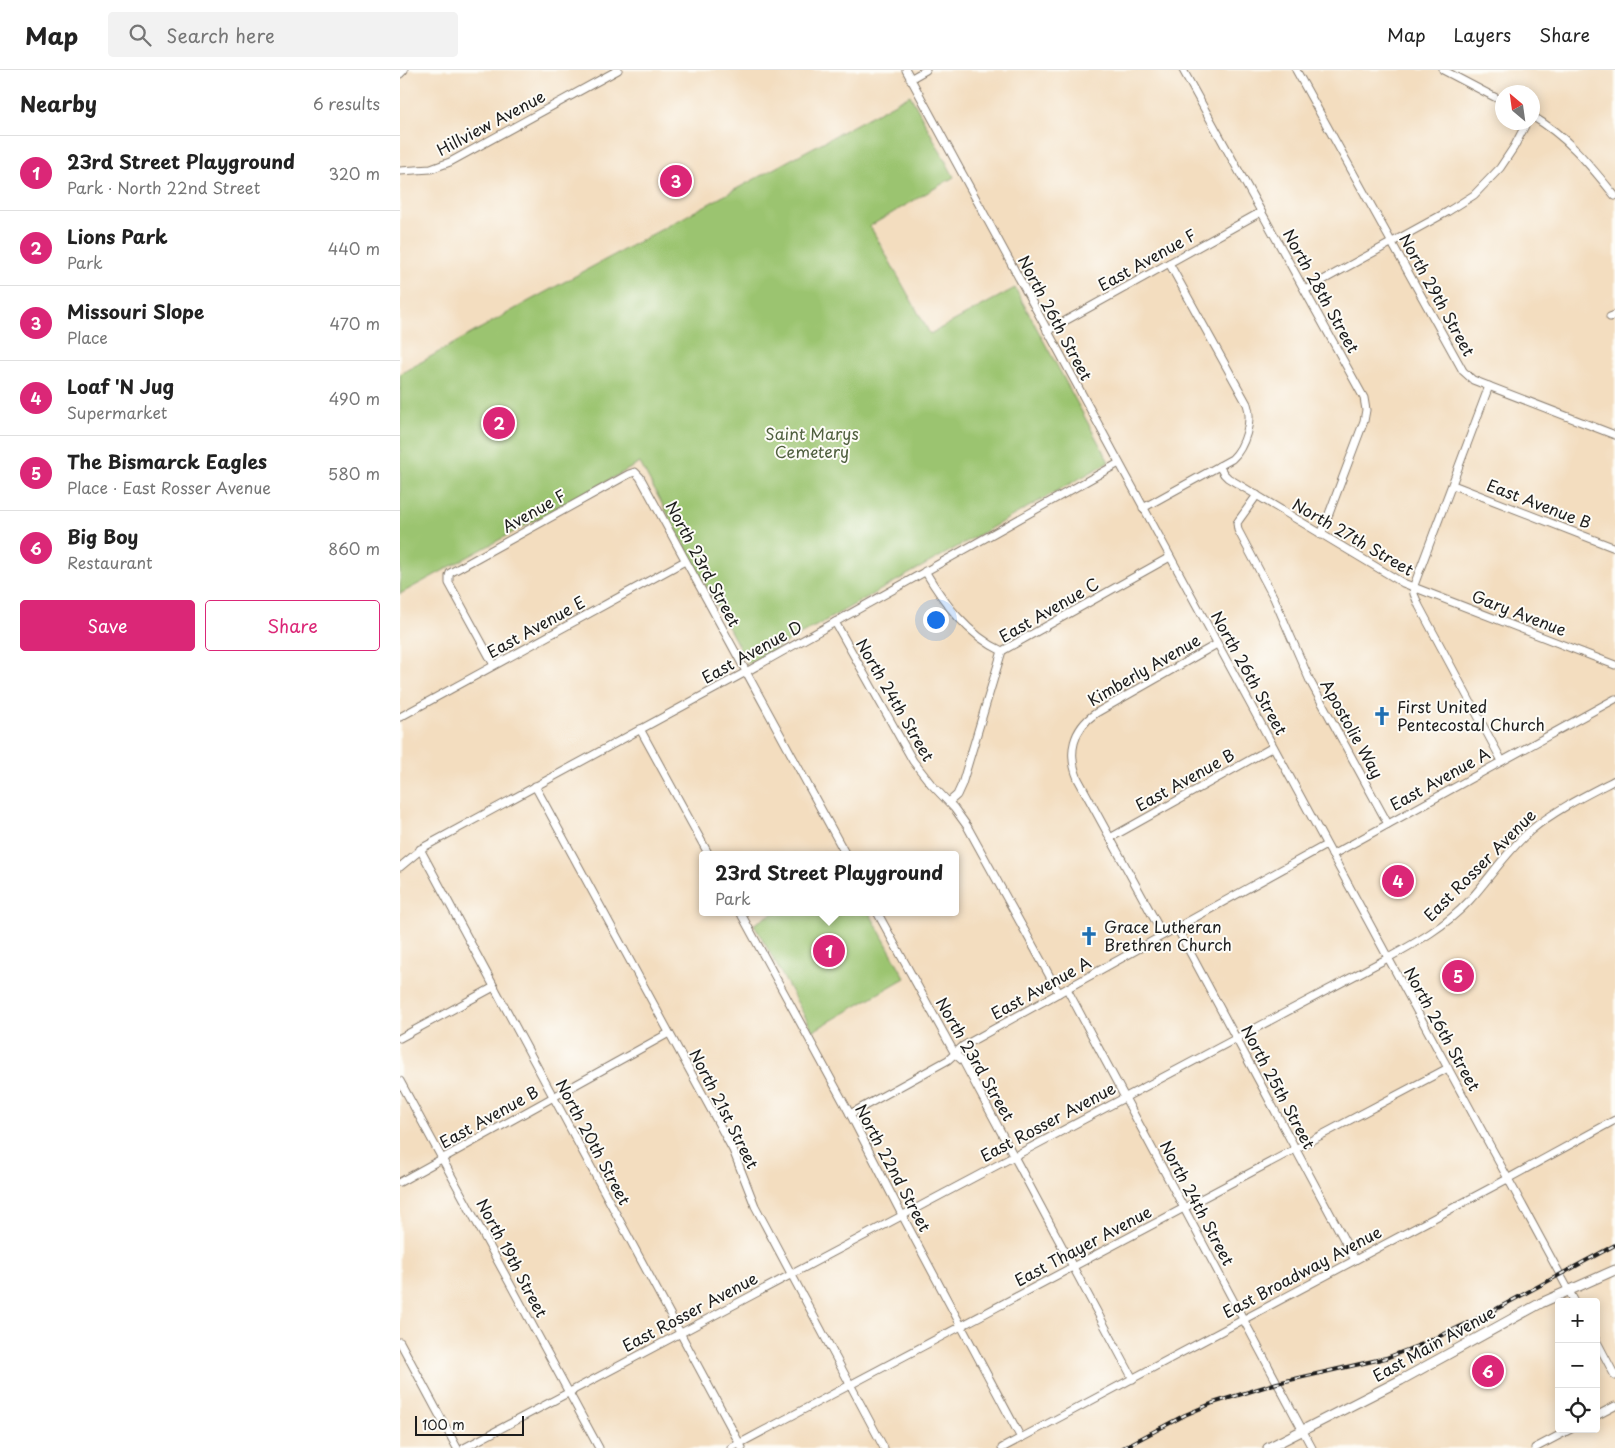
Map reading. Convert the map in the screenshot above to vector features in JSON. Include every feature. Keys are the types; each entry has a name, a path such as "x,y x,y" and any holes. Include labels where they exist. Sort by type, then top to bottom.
{"main road":[{"name":"East Main Avenue","path":"1268,1448 1401,1380 1463,1344 1569,1289 1615,1270"}],"street":[{"path":"400,74 404,70"},
{"name":"Hillview Avenue","path":"400,171 431,169 450,162 618,70"},
{"name":"North 26th Street","path":"906,70 1326,846 1574,1298"},
{"path":"910,79 926,70"},
{"name":"North 28th Street","path":"1183,70 1361,392 1366,410 1364,421 1321,535"},
{"name":"North 29th Street","path":"1296,70 1463,371 1473,380 1489,386"},
{"path":"1443,70 1495,97"},
{"path":"1540,121 1572,145 1615,196"},
{"path":"1305,290 1456,207 1484,186 1500,168 1523,130"},
{"name":"East Avenue F","path":"1047,332 1261,212"},
{"path":"1143,508 1232,459 1240,449 1248,428 1250,415 1247,404 1169,264"},
{"path":"1413,588 1489,386 1615,435"},
{"name":"East Avenue D","path":"400,867 420,850 746,672 1119,463"},
{"name":"North 27th Street","path":"1219,466 1228,478 1403,584 1413,588 1419,606 1502,761"},
{"name":"North 23rd Street","path":"635,472 640,477 844,851"},
{"name":"Avenue F","path":"494,665 449,583 448,576 462,566 635,472"},
{"name":"East Avenue B","path":"1453,485 1615,548"},
{"name":"Apostolie Way","path":"1257,495 1239,520 1237,527 1271,591 1306,674 1388,824"},
{"name":"East Avenue C","path":"949,802 957,795 962,784 1002,651 1170,557"},
{"name":"East Avenue E","path":"400,717 686,561"},
{"path":"925,571 942,598 955,614 983,639 1002,651"},
{"name":"Gary Avenue","path":"1413,588 1615,665"},
{"name":"North 24th Street","path":"836,622 913,761 930,784 949,802 967,826 1059,993"},
{"name":"Kimberly Avenue","path":"1110,838 1075,772 1072,747 1077,732 1082,724 1096,713 1217,644"},
{"name":"East Avenue A","path":"1332,855 1615,699"},
{"path":"640,729 707,851"},
{"name":"East Avenue B","path":"1110,838 1273,747"},
{"name":"East Rosser Avenue","path":"464,1448 1388,958 1431,933 1450,919 1473,896 1515,846 1538,824 1559,810 1615,780"},
{"name":"North 21st Street","path":"535,786 733,1150 755,1206 884,1448"},
{"path":"1110,838 1163,935"},
{"name":"East Avenue A","path":"850,1114 948,1060 963,1046 1326,846"},
{"name":"North 20th Street","path":"420,850 740,1446"},
{"name":"North 22nd Street","path":"742,916 850,1114 1021,1438"},
{"name":"North 23rd Street","path":"879,916 954,1054 963,1061 1132,1378"},
{"name":"North 25th Street","path":"1178,928 1355,1260"},
{"path":"400,1038 494,987"},
{"name":"North 24th Street","path":"1067,989 1312,1448"},
{"name":"East Avenue B","path":"400,1182 669,1033"},
{"name":"East Thayer Avenue","path":"731,1448 740,1446 850,1385 1448,1068"},
{"name":"North 19th Street","path":"400,1081 600,1448"},
{"name":"East Broadway Avenue","path":"1002,1448 1615,1120"},
{"path":"400,1342 457,1448"},
{"path":"1598,1343 1615,1376"},
{"path":"1600,1414 1615,1406"},
{"path":"1535,1448 1563,1433"}],"green space":[{"name":"Saint Marys Cemetery","path":"910,95 954,177 870,226 930,334 1015,288 1109,462 748,664 640,463 400,594 400,374 529,301"},
{"path":"768,916 871,916 905,978 813,1031 754,924"}],"railway":[{"path":"1123,1448 1185,1415 1213,1403 1277,1383 1386,1358 1425,1343 1487,1314 1615,1245"}],"place":[{"name":"Missouri Slope","path":"676,181"},
{"name":"Lions Park","path":"499,423"},
{"name":"First United Pentecostal Church","path":"1382,716"},
{"name":"Loaf 'N Jug","path":"1398,881"},
{"name":"Grace Lutheran Brethren Church","path":"1089,936"},
{"name":"23rd Street Playground","path":"829,951"},
{"name":"The Bismarck Eagles","path":"1458,976"},
{"name":"Big Boy","path":"1488,1371"}]}
